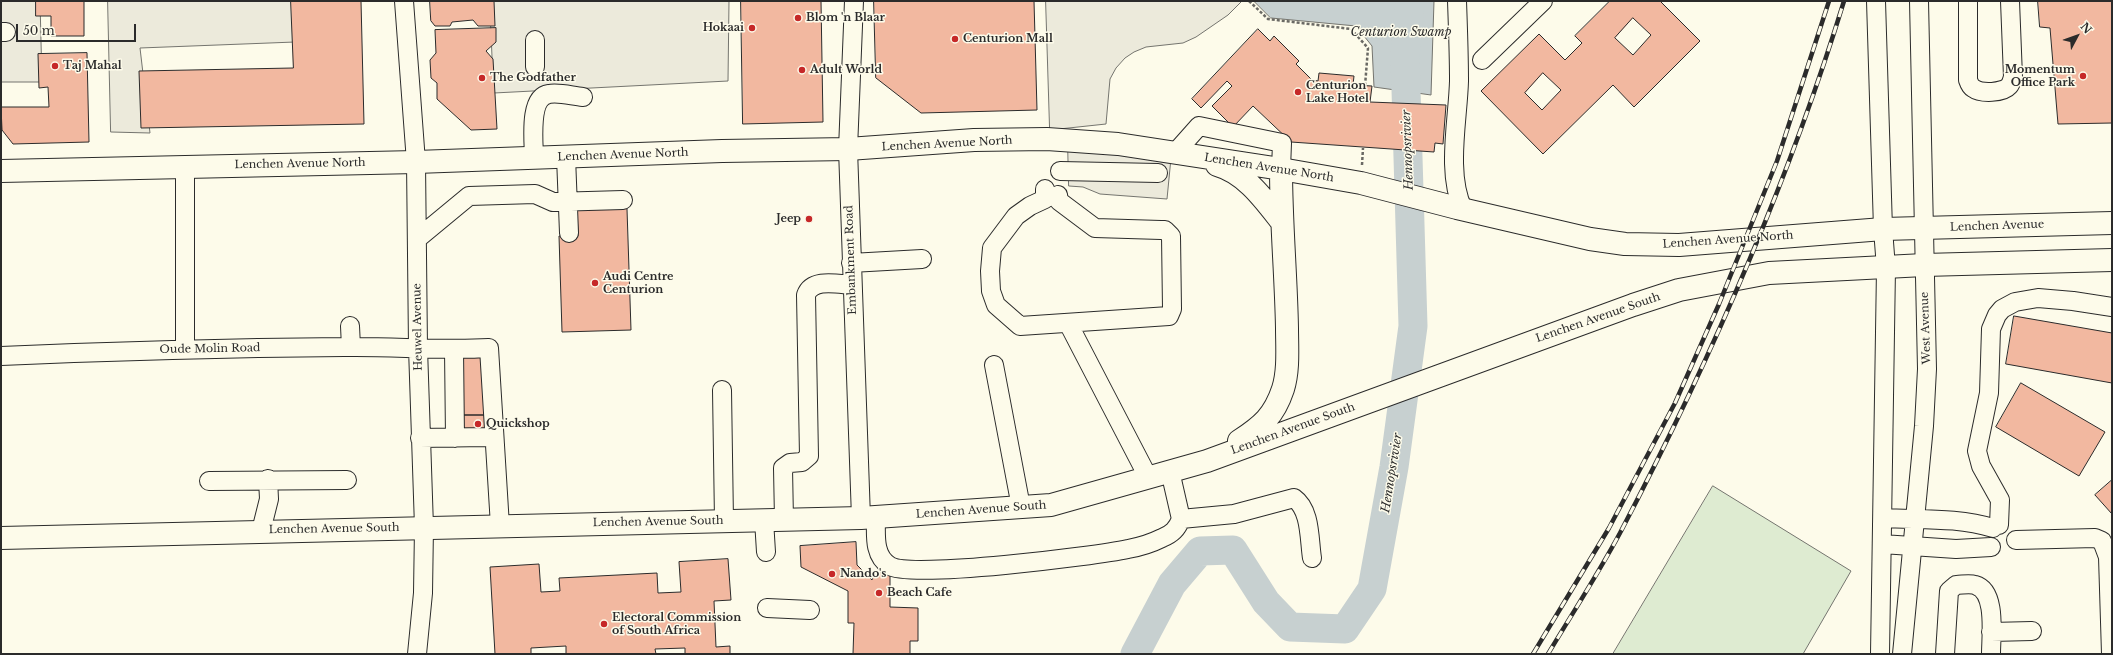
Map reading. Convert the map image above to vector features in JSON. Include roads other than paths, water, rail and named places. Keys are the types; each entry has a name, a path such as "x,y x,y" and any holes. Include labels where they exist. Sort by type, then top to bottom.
{"main road":[{"name":"Lenchen Avenue North","path":"1,170 131,161 185,167 416,162 722,151 848,150 974,140 1047,140 1118,144 1281,169 1361,184 1460,209 1590,238 1626,244 1679,246 1882,229"},
{"path":"1176,153 1228,168 1258,192 1281,221"},
{"path":"1207,460 1262,426 1275,408 1283,388 1287,363 1286,302 1281,221 1281,169"},
{"name":"Lenchen Avenue","path":"1882,229 2112,223"},
{"path":"1924,265 2112,260"},
{"name":"Lenchen Avenue South","path":"1,538 424,527 869,518 1051,505 1207,460 1633,304 1679,290 1769,273 1924,265"}],"street":[{"name":"Heuwel Avenue","path":"404,1 416,162 418,348 424,527 423,593 417,654"},
{"name":"Embankment Road","path":"854,1 848,150 851,263 869,518 876,548 890,566 902,571 934,570 1050,560 1129,549 1173,533 1181,519"},
{"path":"1457,1 1459,81 1455,176 1460,209"},
{"path":"1482,60 1543,1"},
{"path":"1876,1 1882,229 1886,268 1884,518 1882,544 1880,654"},
{"name":"West Avenue","path":"1902,654 1924,426 1927,368 1919,1"},
{"path":"1968,1 1968,80 1972,88 1979,91 1995,91 2005,89 2010,85 2013,77 2010,1"},
{"path":"535,40 535,67"},
{"path":"534,158 534,108 541,97 550,93 582,97"},
{"path":"1176,153 1199,126 1282,142 1281,169"},
{"path":"566,157 569,233"},
{"path":"185,167 185,349"},
{"path":"1060,170 1158,173"},
{"path":"1051,192 1059,202 1095,228 1165,230 1171,236 1172,309 1168,316 1068,323 1020,326 996,305 991,291 990,271 992,248 1016,216 1030,206 1045,199 1051,192"},
{"path":"417,239 469,196 535,194 553,202 623,200"},
{"path":"851,263 922,259"},
{"path":"766,552 774,520 783,468 790,463 802,462 808,456 806,295 809,289 816,285 852,285"},
{"path":"1990,547 1988,535 1996,527 2000,500 1981,466 1978,451 1988,393 1990,329 1997,315 2002,309 2015,302 2038,298 2073,301 2112,307"},
{"path":"1068,323 1148,477"},
{"path":"350,326 351,347"},
{"name":"Oude Molin Road","path":"1,356 185,349 351,347 454,350 489,348 494,438"},
{"path":"454,350 454,438"},
{"path":"994,365 1021,507"},
{"path":"722,390 724,521"},
{"path":"420,438 494,438 500,526"},
{"path":"1170,471 1181,519 1214,518 1294,498 1305,510 1312,558"},
{"path":"269,531 271,479"},
{"path":"209,481 271,479 346,480"},
{"path":"1882,544 1956,549 1990,547 1997,552 2006,552 2012,548 2016,540 2012,530 2006,526 1996,527 1961,521 1884,518"},
{"path":"2016,540 2095,538 2102,541 2108,557 2111,654"},
{"path":"1946,654 1947,597 1949,591 1956,585 1974,585 1986,592 1990,601 1992,654"},
{"path":"767,608 810,610"},
{"path":"1991,632 2032,630"}],"water":[{"name":"Centurion Swamp","path":"1254,1 1434,1 1431,95 1374,87 1372,46 1356,26 1271,18"}],"waterway":[{"name":"Hennopsrivier","path":"1135,654 1172,584 1200,551 1233,550 1266,602 1290,627 1345,629 1372,589 1394,467 1413,326 1405,56 1410,1"}],"railway":[{"path":"1533,654 1609,528 1675,403 1719,304 1777,161 1829,1"},
{"path":"1548,654 1620,533 1685,404 1715,338 1772,205 1798,137 1844,1"}],"place":[{"name":"Blom 'n Blaar","path":"798,18"},
{"name":"Hokaai","path":"752,28"},
{"name":"Centurion Mall","path":"955,39"},
{"name":"Taj Mahal","path":"55,66"},
{"name":"Adult World","path":"802,70"},
{"name":"Momentum Office Park","path":"2083,76"},
{"name":"The Godfather","path":"482,78"},
{"name":"Centurion Lake Hotel","path":"1298,92"},
{"name":"Jeep","path":"809,219"},
{"name":"Audi Centre Centurion","path":"595,283"},
{"name":"Quickshop","path":"478,424"},
{"name":"Nando's","path":"832,574"},
{"name":"Beach Cafe","path":"879,593"},
{"name":"Electoral Commission of South Africa","path":"604,624"}]}
